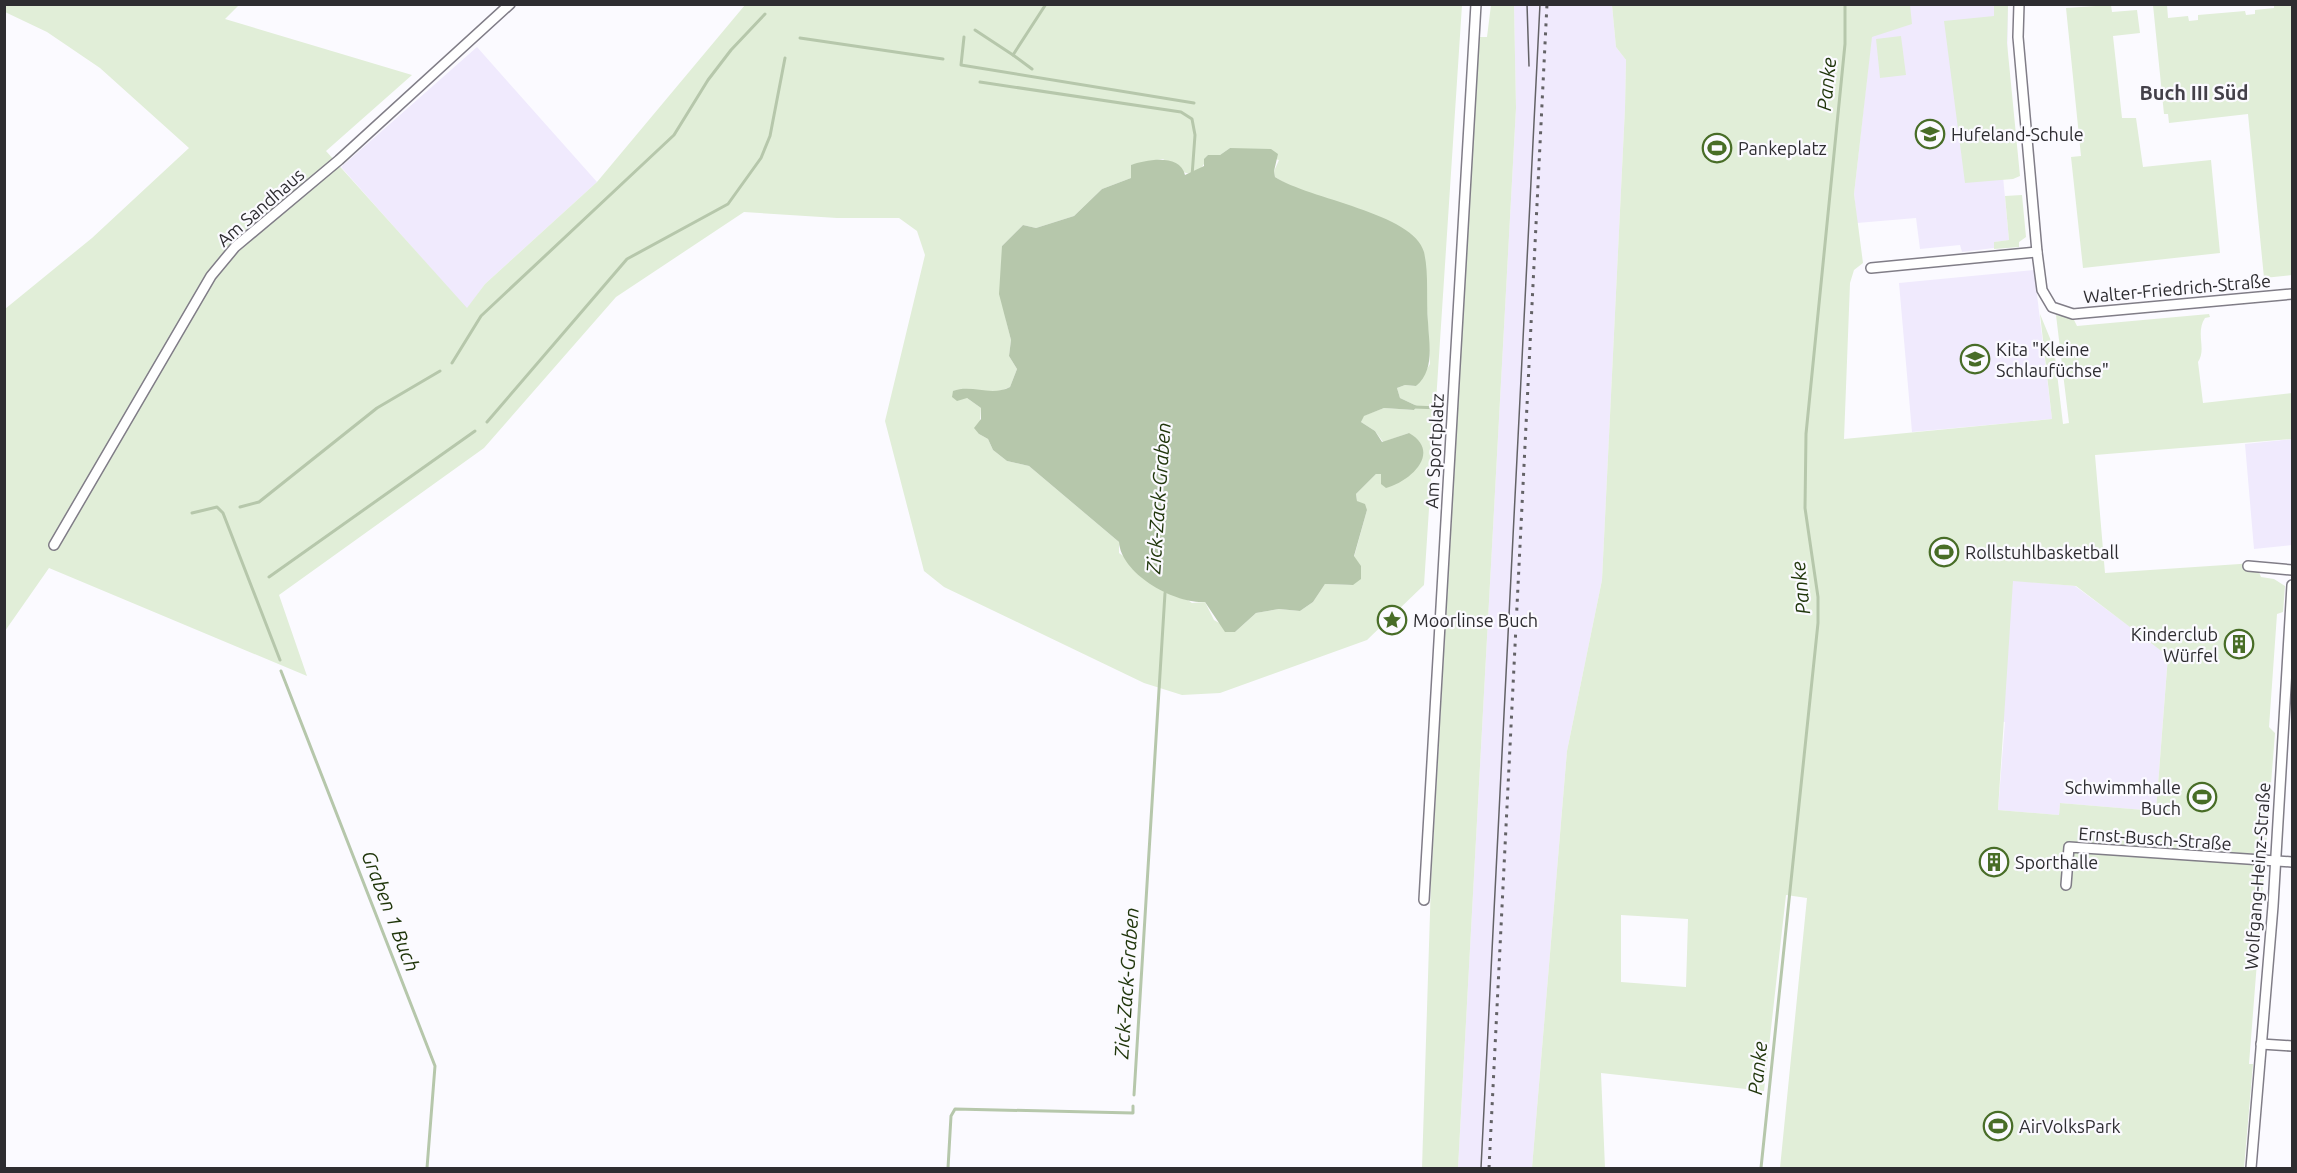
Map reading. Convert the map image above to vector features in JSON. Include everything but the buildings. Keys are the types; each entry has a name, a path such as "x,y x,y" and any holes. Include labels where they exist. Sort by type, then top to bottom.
{"street":[{"name":"Am Sandhaus","path":"54,545 211,276 221,263 235,247 339,160 510,4"},
{"name":"Am Sportplatz","path":"1424,900 1476,4"},
{"name":"Walter-Friedrich-Straße","path":"2019,4 2018,37 2037,252 2044,297 2052,307 2064,312 2292,294"},
{"path":"1871,268 2037,252"},
{"name":"Wolfgang-Heinz-Straße","path":"2248,566 2292,570 2275,863 2251,1168"},
{"name":"Ernst-Busch-Straße","path":"2066,885 2069,847 2275,863"},
{"path":"2275,863 2292,862"},
{"path":"2261,1044 2292,1046"}],"shaded area":[{"path":"5,5 239,5 225,19 412,75 326,151 467,308 485,284 597,182 745,5 1462,5 1424,585 1367,640 1220,693 1182,695 1144,683 944,587 924,571 885,421 925,255 917,231 899,218 837,218 744,212 616,297 484,448 279,595 307,676 49,568 5,631 5,309 92,238 189,148 100,68 47,32 5,12","holes":["1230,148 1279,160 1274,171 1275,177 1424,252 1430,364 1416,386 1405,385 1397,388 1400,398 1417,406 1414,410 1384,408 1363,416 1361,422 1375,431 1383,442 1409,433 1381,474 1376,474 1356,494 1357,501 1367,510 1354,557 1352,585 1325,584 1313,602 1300,611 1279,609 1256,613 1235,632 1214,620 1205,602 1192,603 1119,553 1119,542 1029,466 1007,461 993,450 988,439 979,434 981,408 967,398 1010,387 1017,369 1009,356 1011,340 1006,320 1002,246 1023,225 1036,228 1074,216 1102,189 1131,178 1131,165 1163,159 1183,172 1194,173 1204,164 1208,155 1220,155"]},
{"path":"1491,5 1514,5 1516,108 1458,1168 1422,1168 1431,881 1479,37 1487,37"},
{"path":"1514,5 1612,5 1616,47 1626,60 1625,108 1602,580 1567,751 1532,1168 1458,1168 1516,108"},
{"path":"1612,5 1910,5 1912,24 1872,37 1854,194 1863,263 1854,270 1850,283 1844,439 2052,419 2040,314 2054,348 2063,424 2069,423 2056,315 2073,318 2077,326 2209,314 2210,317 2205,318 2202,324 2201,352 2198,362 2203,403 2292,393 2292,439 2095,455 2105,573 2255,563 2261,577 2274,579 2285,586 2283,612 2277,614 2269,727 2275,733 2249,1064 2253,1064 2244,1168 1780,1168 1807,898 1786,895 1764,1091 1601,1073 1605,1168 1532,1168 1567,751 1602,580 1625,108 1626,60 1616,47","holes":["2013,581 2076,586 2168,656 2156,811 2060,803 2059,815 1998,810","1621,915 1688,919 1686,987 1621,982"]},
{"name":"Hufeland-Schule","path":"1875,5 2008,5 2007,69 1993,71 2009,240 1994,242 1994,248 1962,252 1960,245 1920,249 1916,218 1857,223 1854,194"},
{"path":"1994,5 2008,5 2007,43 2020,176 2013,179 1965,183 1944,21 1994,16"},
{"path":"2111,5 2112,12 2137,10 2140,33 2113,36 2122,118 2136,118 2143,167 2211,160 2220,253 2083,268 2071,157 2081,156 2066,8"},
{"path":"2153,5 2167,5 2168,18 2188,16 2189,21 2198,20 2198,15 2245,11 2246,15 2255,14 2255,10 2274,8 2274,5 2292,5 2292,275 2264,278 2248,114 2169,123 2168,114 2164,114"},
{"path":"1901,36 1906,75 1880,78 1876,39"},
{"path":"477,47 597,182 485,284 467,309 341,167"},
{"path":"2022,195 2026,237 2019,242 2019,247 1994,249 1994,242 2009,240 2005,196"},
{"name":"Kita \"Kleine Schlaufüchse\"","path":"2034,270 2052,419 1912,432 1899,283"},
{"path":"2292,439 2292,545 2254,549 2245,444"},
{"path":"2010,580 2075,586 2168,655 2156,811 2060,803 2059,815 1998,810 2005,722 1998,721"}],"water":[{"path":"1230,148 1271,149 1278,154 1275,177 1311,193 1381,217 1416,238 1426,260 1430,356 1426,372 1416,386 1405,385 1397,388 1400,398 1417,406 1414,410 1384,408 1364,416 1361,422 1375,431 1382,442 1409,433 1419,441 1423,449 1423,457 1413,473 1396,484 1386,488 1381,484 1381,474 1376,474 1356,494 1357,501 1365,504 1367,510 1354,556 1361,566 1361,579 1353,585 1325,584 1313,602 1300,611 1279,609 1256,613 1235,632 1225,632 1205,602 1179,598 1139,576 1122,554 1119,542 1029,466 1007,461 993,450 988,439 974,428 981,419 981,408 967,398 957,401 952,397 953,391 960,389 996,391 1010,387 1017,369 1009,356 1011,340 999,294 1002,246 1023,225 1036,228 1074,216 1102,189 1131,178 1131,165 1153,160 1170,161 1177,163 1185,175 1204,166 1204,159 1208,155 1220,155"}],"waterway":[{"path":"975,30 1013,55 1046,4"},
{"name":"Panke","path":"1761,1168 1818,623 1818,597 1805,508 1806,434 1845,44 1845,4"},
{"path":"452,363 481,316 674,135 708,80 731,50 765,14"},
{"path":"964,37 961,65 1194,103"},
{"path":"800,38 943,59"},
{"path":"1013,55 1032,69"},
{"path":"487,422 627,259 728,204 761,158 770,136 785,58"},
{"name":"Zick-Zack-Graben","path":"980,82 1181,112 1192,119 1195,135 1192,176"},
{"path":"240,507 259,502 377,408 440,371"},
{"path":"1414,407 1440,408"},
{"path":"269,577 475,431"},
{"name":"Graben 1 Buch","path":"192,513 217,507 223,513 280,660"},
{"name":"Zick-Zack-Graben","path":"1134,1095 1165,593"},
{"name":"Graben 1 Buch","path":"281,671 435,1066 427,1168"},
{"name":"Zick-Zack-Graben","path":"948,1168 951,1116 955,1109 1133,1113 1133,1106"}],"tram line":[{"path":"1527,4 1529,66"},
{"path":"1481,1168 1540,4"}],"railway":[{"path":"1489,1168 1547,4"}],"place":[{"name":"Hufeland-Schule","path":"1930,134"},
{"name":"Pankeplatz","path":"1717,148"},
{"name":"Kita \"Kleine Schlaufüchse\"","path":"1975,359"},
{"name":"Rollstuhlbasketball","path":"1944,552"},
{"name":"Moorlinse Buch","path":"1392,620"},
{"name":"Kinderclub Würfel","path":"2239,644"},
{"name":"Schwimmhalle Buch","path":"2202,797"},
{"name":"Sporthalle","path":"1994,862"},
{"name":"AirVolksPark","path":"1998,1126"}],"district":[{"name":"Buch III Süd","path":"2194,92"}]}
